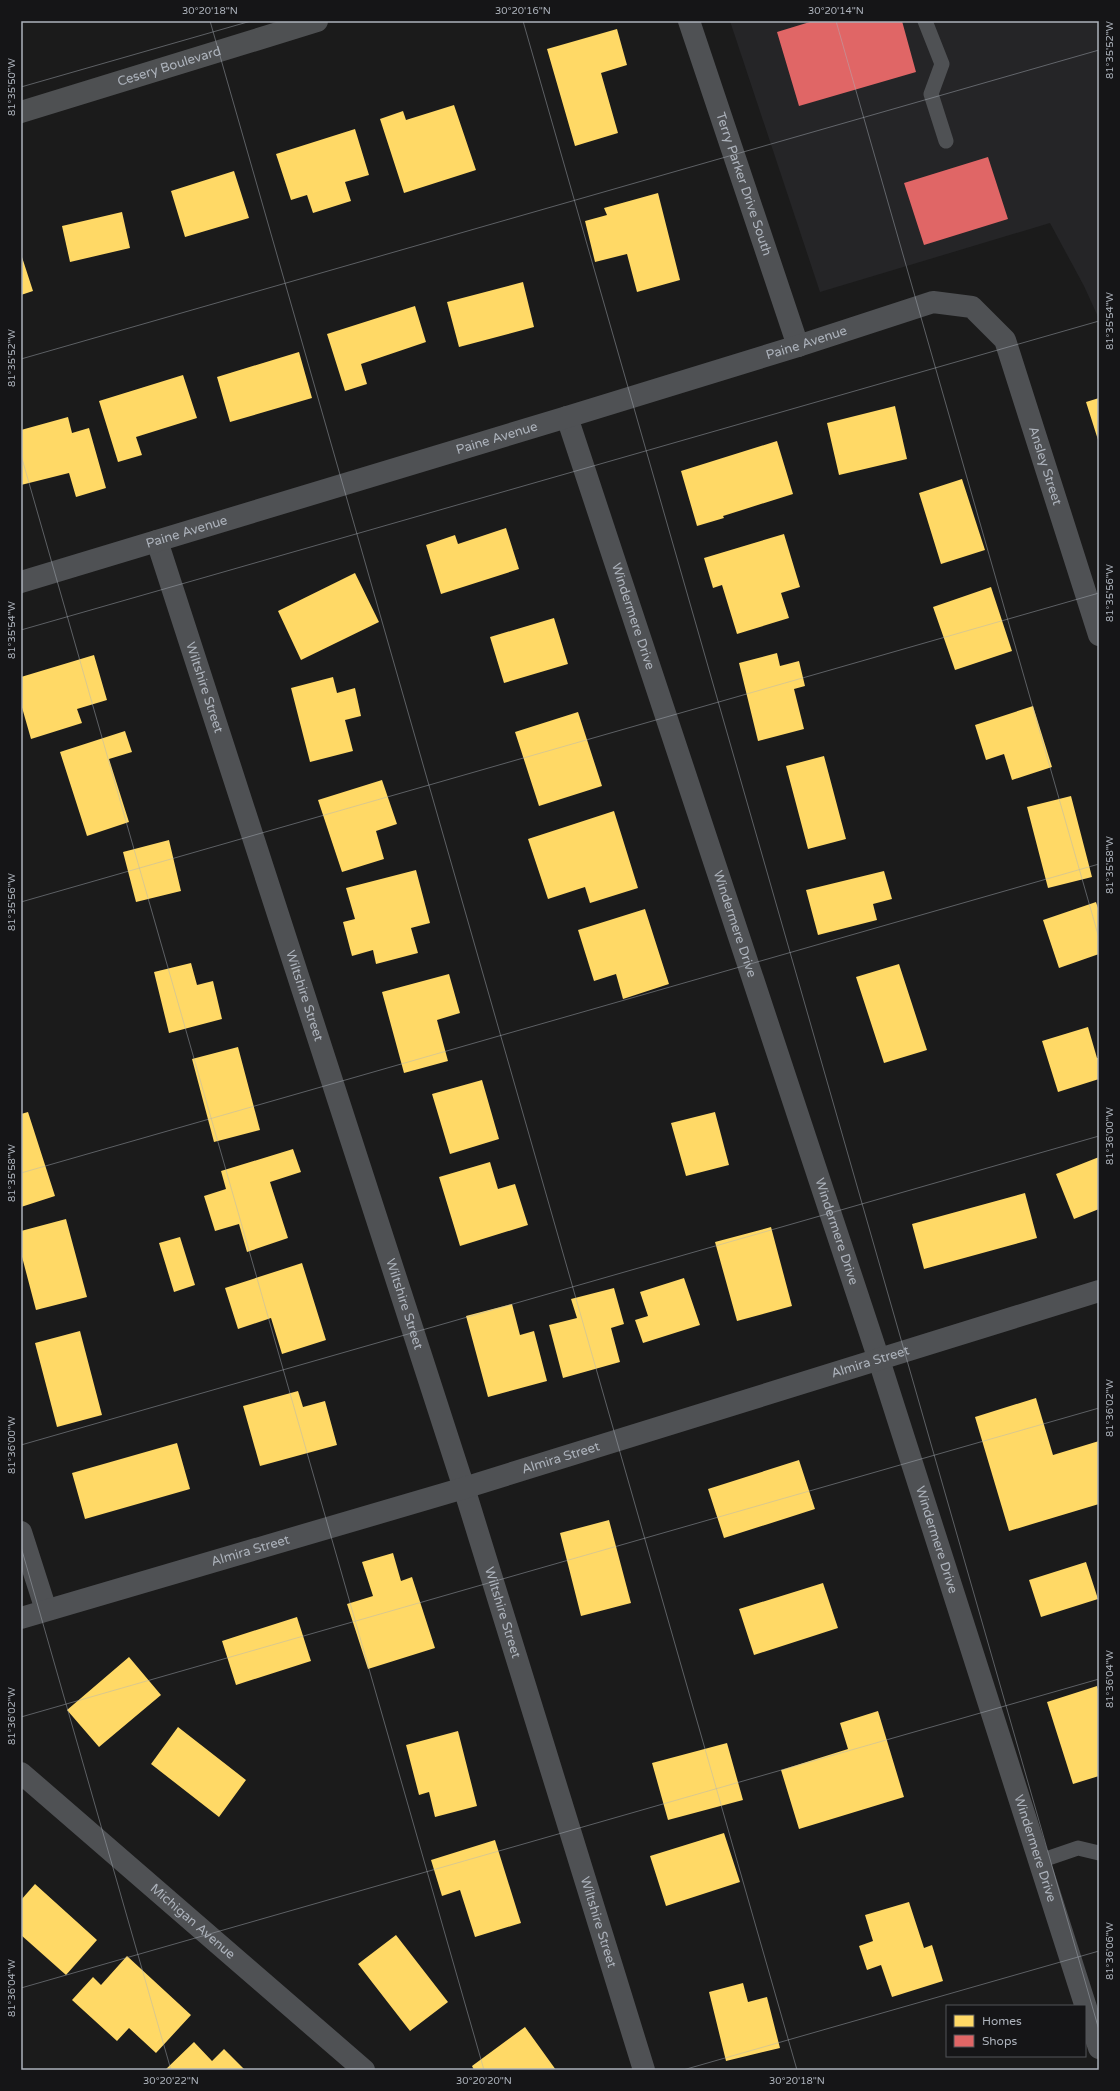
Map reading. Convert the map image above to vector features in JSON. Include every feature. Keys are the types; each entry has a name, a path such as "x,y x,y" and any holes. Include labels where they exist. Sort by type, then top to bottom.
{"main road":[{"name":"Cesery Boulevard","path":"21,112 317,21"}],"street":[{"name":"Terry Parker Drive South","path":"689,21 798,346"},
{"name":"Paine Avenue","path":"21,582 567,417 798,346 933,302 972,306"},
{"name":"Ansley Street","path":"972,306 1005,340 1099,635"},
{"name":"Windermere Drive","path":"567,417 879,1360 1040,1861 1096,2026 1099,2048"},
{"name":"Wiltshire Street","path":"157,541 464,1488 644,2070"},
{"name":"Almira Street","path":"21,1618 464,1488 1099,1291"},
{"path":"21,1532 46,1610"},
{"name":"Michigan Avenue","path":"21,1773 364,2070"}],"lane":[{"path":"925,21 942,64 931,94 946,141"},
{"path":"1040,1861 1078,1848 1099,1853"}],"shaded area":[{"path":"730,21 1099,21 1099,319 1084,286 1050,223 820,292"}],"building: Homes":[{"path":"617,29 627,65 601,73 618,133 575,146 547,49"},
{"path":"454,105 476,170 404,193 380,119 403,111 406,120"},
{"path":"355,129 369,175 345,182 351,201 313,213 307,195 291,200 276,154"},
{"path":"234,171 249,218 185,237 171,191"},
{"path":"658,193 680,280 637,292 627,254 595,262 585,221 607,215 604,208"},
{"path":"122,212 130,248 70,262 62,226"},
{"path":"21,254 33,291 21,295"},
{"path":"523,282 534,327 459,347 447,302"},
{"path":"415,306 426,342 361,364 367,384 345,391 327,334"},
{"path":"299,352 312,398 230,422 217,377"},
{"path":"183,375 197,418 136,437 142,455 118,462 99,401"},
{"path":"1099,398 1099,443 1086,402"},
{"path":"895,406 907,459 839,475 827,423"},
{"path":"68,417 72,433 89,428 106,488 76,497 69,473 21,485 21,430"},
{"path":"777,441 793,494 723,516 724,518 697,526 681,471"},
{"path":"962,479 985,550 941,564 919,493"},
{"path":"506,528 519,569 441,594 426,545 455,535 458,544"},
{"path":"784,534 800,587 781,593 789,618 737,634 722,585 713,588 704,558"},
{"path":"355,573 379,622 301,660 278,611"},
{"path":"991,587 1012,651 955,670 933,607"},
{"path":"554,618 568,664 504,683 490,637"},
{"path":"777,653 780,666 799,661 805,686 794,689 804,729 758,741 739,663"},
{"path":"94,655 107,700 77,709 82,723 31,739 21,704 21,677"},
{"path":"333,677 337,693 355,688 361,716 345,720 353,751 310,762 291,688"},
{"path":"1033,706 1052,767 1012,780 1004,754 986,760 975,725"},
{"path":"578,712 602,786 539,806 515,732"},
{"path":"125,731 132,752 109,759 129,822 87,836 60,752"},
{"path":"824,756 846,839 808,849 786,766"},
{"path":"382,780 397,824 376,831 384,859 342,872 318,800"},
{"path":"1071,796 1092,877 1048,888 1027,807"},
{"path":"614,811 638,888 590,903 585,887 548,899 528,839"},
{"path":"169,840 181,891 136,902 123,852"},
{"path":"416,870 430,923 411,928 418,953 376,964 373,950 352,956 343,922 355,919 346,888"},
{"path":"884,871 892,899 873,904 877,920 818,935 806,890"},
{"path":"1096,902 1099,911 1099,954 1059,968 1043,920"},
{"path":"645,909 669,984 623,999 616,974 594,981 578,930"},
{"path":"191,963 197,985 213,981 222,1019 169,1033 154,972"},
{"path":"899,964 927,1050 884,1063 856,977"},
{"path":"449,974 460,1013 437,1020 448,1061 404,1073 382,992"},
{"path":"1088,1027 1097,1058 1099,1058 1099,1079 1058,1092 1042,1041"},
{"path":"238,1047 260,1130 214,1142 192,1059"},
{"path":"482,1080 499,1139 450,1154 432,1094"},
{"path":"28,1112 55,1196 21,1207 21,1114"},
{"path":"715,1112 729,1165 686,1176 671,1123"},
{"path":"293,1149 301,1172 270,1182 288,1238 247,1252 239,1224 215,1231 204,1196 226,1189 221,1171"},
{"path":"1099,1157 1099,1209 1074,1219 1056,1174"},
{"path":"490,1162 498,1189 515,1184 528,1225 460,1246 439,1177"},
{"path":"1025,1193 1037,1238 924,1269 912,1224"},
{"path":"66,1219 87,1297 36,1310 21,1253 21,1231"},
{"path":"771,1227 792,1306 737,1321 715,1242"},
{"path":"180,1237 195,1285 174,1292 159,1243"},
{"path":"302,1263 326,1340 282,1354 271,1318 238,1329 225,1288"},
{"path":"684,1278 700,1325 643,1343 635,1320 648,1316 640,1292"},
{"path":"614,1288 624,1324 611,1328 620,1362 563,1378 549,1325 577,1318 571,1299"},
{"path":"512,1304 520,1335 534,1331 547,1381 488,1397 466,1316"},
{"path":"80,1331 102,1415 57,1427 35,1343"},
{"path":"298,1391 303,1407 325,1401 337,1445 260,1466 243,1406"},
{"path":"1036,1398 1053,1455 1099,1441 1099,1504 1009,1531 975,1417"},
{"path":"177,1443 190,1489 85,1519 72,1473"},
{"path":"799,1460 815,1509 724,1538 708,1489"},
{"path":"609,1520 631,1603 581,1616 560,1533"},
{"path":"393,1553 401,1581 412,1577 435,1648 368,1669 347,1604 373,1596 362,1562"},
{"path":"1086,1562 1098,1599 1041,1617 1029,1580"},
{"path":"823,1583 838,1628 754,1655 739,1609"},
{"path":"297,1617 311,1661 236,1685 222,1641"},
{"path":"129,1657 161,1695 99,1747 67,1710"},
{"path":"1097,1686 1099,1692 1099,1776 1073,1784 1047,1702"},
{"path":"878,1711 904,1797 799,1829 781,1770 848,1749 840,1723"},
{"path":"178,1727 246,1780 219,1817 151,1764"},
{"path":"458,1731 477,1806 435,1817 429,1792 419,1795 406,1745"},
{"path":"727,1743 743,1800 668,1820 652,1763"},
{"path":"724,1833 740,1882 666,1906 650,1856"},
{"path":"495,1840 521,1923 475,1937 460,1890 442,1896 431,1860"},
{"path":"35,1884 97,1940 66,1975 21,1935 21,1900"},
{"path":"909,1902 924,1948 932,1945 943,1981 892,1997 881,1965 867,1970 859,1946 873,1941 865,1915"},
{"path":"396,1935 448,2002 410,2031 358,1964"},
{"path":"127,1956 191,2015 156,2053 129,2028 117,2041 72,2000 93,1977 101,1985"},
{"path":"743,1983 748,2002 767,1997 780,2048 726,2061 709,1992"},
{"path":"525,2027 556,2070 474,2070 472,2066"},
{"path":"194,2042 212,2061 224,2049 245,2070 165,2070"}],"building: Shops":[{"path":"813,21 902,21 916,72 799,106 777,32"},
{"path":"988,157 1008,219 924,245 904,183"}]}
